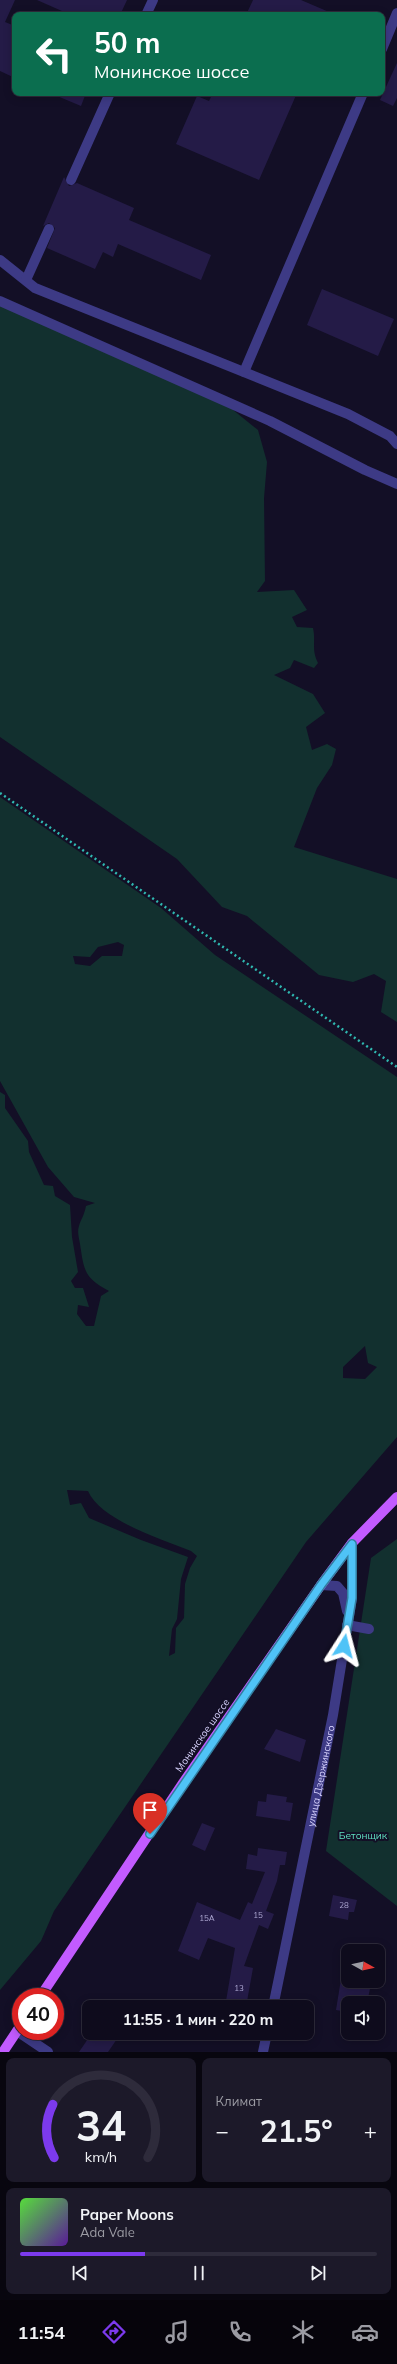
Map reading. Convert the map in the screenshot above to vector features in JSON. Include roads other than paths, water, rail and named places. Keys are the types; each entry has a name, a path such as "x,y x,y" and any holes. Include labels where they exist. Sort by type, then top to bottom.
{"main road":[{"name":"Монинское шоссе","path":"46,1988 183,1783 321,1585 352,1544 397,1497"},
{"path":"3,2052 12,2038"}],"street":[{"path":"147,12 153,0"},
{"path":"385,42 397,13"},
{"path":"71,180 109,96"},
{"path":"244,372 363,96"},
{"path":"26,280 49,229"},
{"path":"0,260 35,288 348,414 390,436 397,444"},
{"path":"0,300 270,421 365,470 397,484"},
{"name":"улица Дзержинского","path":"274,2000 333,1715 352,1598 352,1544"},
{"path":"321,1585 337,1586 343,1593 348,1623 370,1628"},
{"path":"34,2040 48,2052"},
{"path":"263,2052 266,2040"}],"park label":[{"name":"Бетонщик","path":"363,1835"}]}
